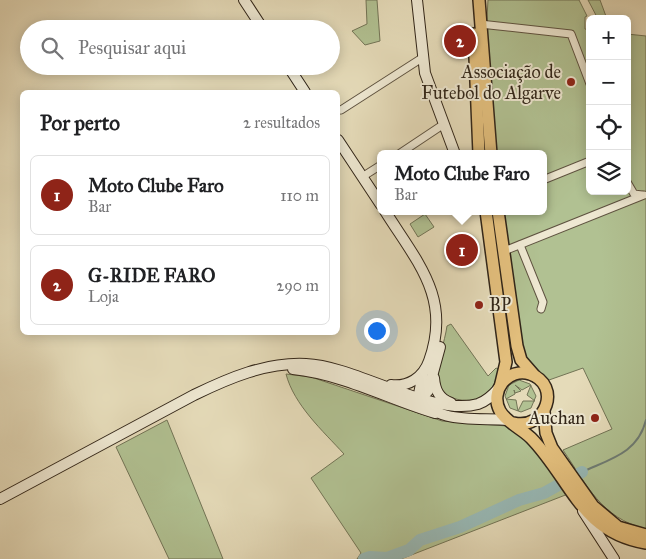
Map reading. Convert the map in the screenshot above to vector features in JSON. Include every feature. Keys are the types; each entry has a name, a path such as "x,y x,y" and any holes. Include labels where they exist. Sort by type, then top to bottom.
{"main road":[{"path":"244,0 256,20"},
{"path":"417,0 422,58 454,150"},
{"path":"472,0 480,150"},
{"path":"479,0 491,150"},
{"path":"294,75 304,90"},
{"path":"340,143 377,199"},
{"path":"388,215 416,260 433,293 438,313 429,375 419,394 427,408 435,413"},
{"path":"487,215 506,362 500,386 498,406 511,422 532,438 561,471 595,520 626,538 646,543"},
{"path":"499,215 517,346 521,360 542,383 547,394 544,412 548,440 561,471"},
{"path":"0,499 217,384 258,370 284,364 308,364 350,373 421,399 459,405 483,402 506,378 517,374 529,374 536,377"},
{"path":"258,370 310,371 406,404 435,413 461,418 531,423 544,412"},
{"path":"380,384 406,384 429,375"},
{"path":"429,375 440,396 446,401 459,405"},
{"path":"406,404 421,399"},
{"path":"574,489 611,522 625,530 646,535"},
{"path":"574,489 614,559"}],"street":[{"path":"480,24 571,34 586,73"},
{"path":"341,110 422,58"},
{"path":"405,150 444,124"},
{"path":"547,178 586,163"},
{"path":"362,177 377,168"},
{"path":"631,189 634,194 645,196"},
{"path":"504,251 645,196"},
{"path":"520,245 543,302 541,309"}],"green space":[{"path":"366,0 377,0 380,41 365,45 352,31 367,24"},
{"path":"488,0 579,0 586,15 586,195 631,195 631,34 646,36 646,529 630,524 606,508 588,487 563,450 612,429 583,368 549,380 531,365 523,351 502,215 547,215 547,150 496,150 486,36"},
{"path":"588,0 600,0 606,15 596,15"},
{"path":"426,215 434,227 418,237 410,224"},
{"path":"451,324 488,376 496,368 501,370 494,388 480,398 462,400 454,398 446,394 441,388 438,380 438,367 447,326"},
{"path":"286,374 311,377 442,421 507,426 526,438 568,494 401,559 357,559 361,553 311,478 344,454 302,407"},
{"path":"519,380 531,385 522,390 515,385 521,391 515,393 514,390 515,394 506,399 505,396 509,385"},
{"path":"531,386 536,396 534,400 527,395"},
{"path":"506,399 516,400 518,411 510,408"},
{"path":"523,401 534,401 531,408 521,412 518,411"},
{"path":"167,420 223,559 169,559 116,447"}],"waterway":[{"path":"582,472 612,459 630,448 637,440 646,420"},
{"path":"364,559 370,557 387,558 409,550 420,540 460,527 519,500 544,493 582,472"}],"place":[{"name":"G-RIDE FARO","path":"460,41"},
{"name":"Associação de Futebol do Algarve","path":"571,82"},
{"name":"Moto Clube Faro","path":"462,250"},
{"name":"BP","path":"479,305"},
{"name":"Auchan","path":"595,418"}]}
